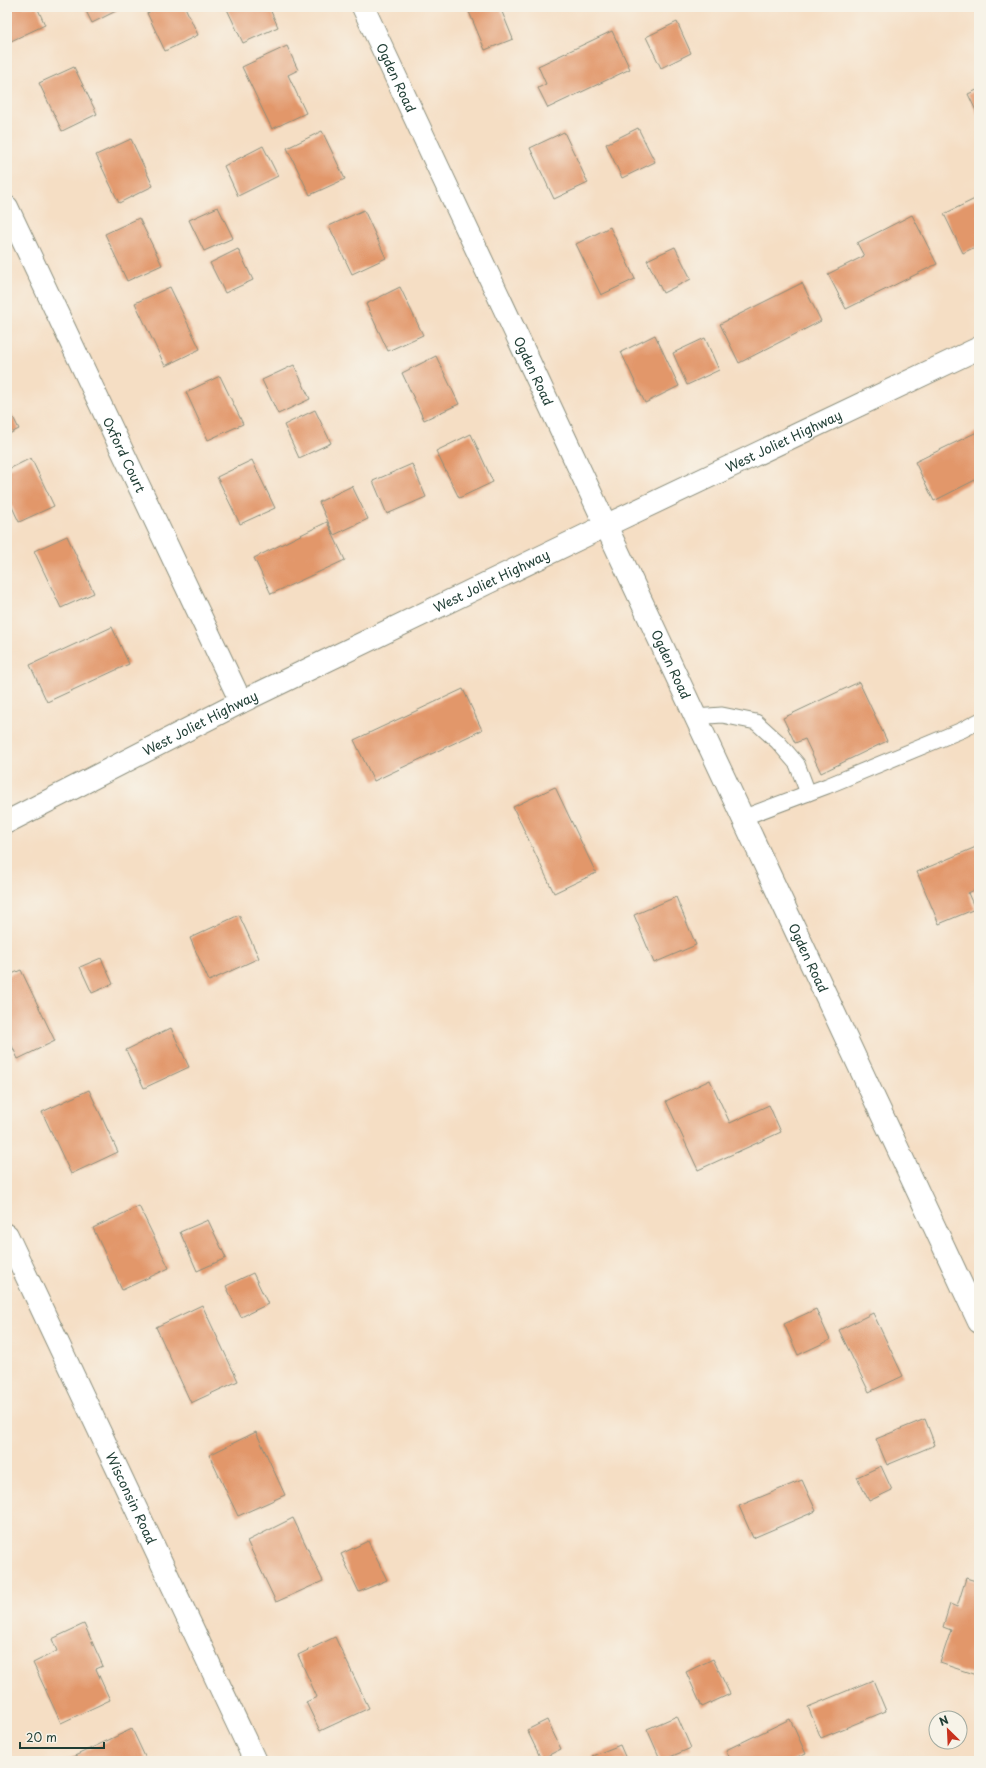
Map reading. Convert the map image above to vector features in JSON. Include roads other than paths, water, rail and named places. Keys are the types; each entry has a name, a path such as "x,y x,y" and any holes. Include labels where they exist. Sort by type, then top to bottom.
{"street":[{"name":"Ogden Road","path":"363,7 979,1322"},
{"name":"Oxford Court","path":"7,207 242,702"},
{"name":"West Joliet Highway","path":"7,822 242,702 605,526 979,348"},
{"name":"Wisconsin Road","path":"7,1234 255,1761"}],"lane":[{"path":"695,717 722,715 756,722 778,742 797,764 808,793"},
{"path":"742,818 808,793 962,730 979,721"}]}
